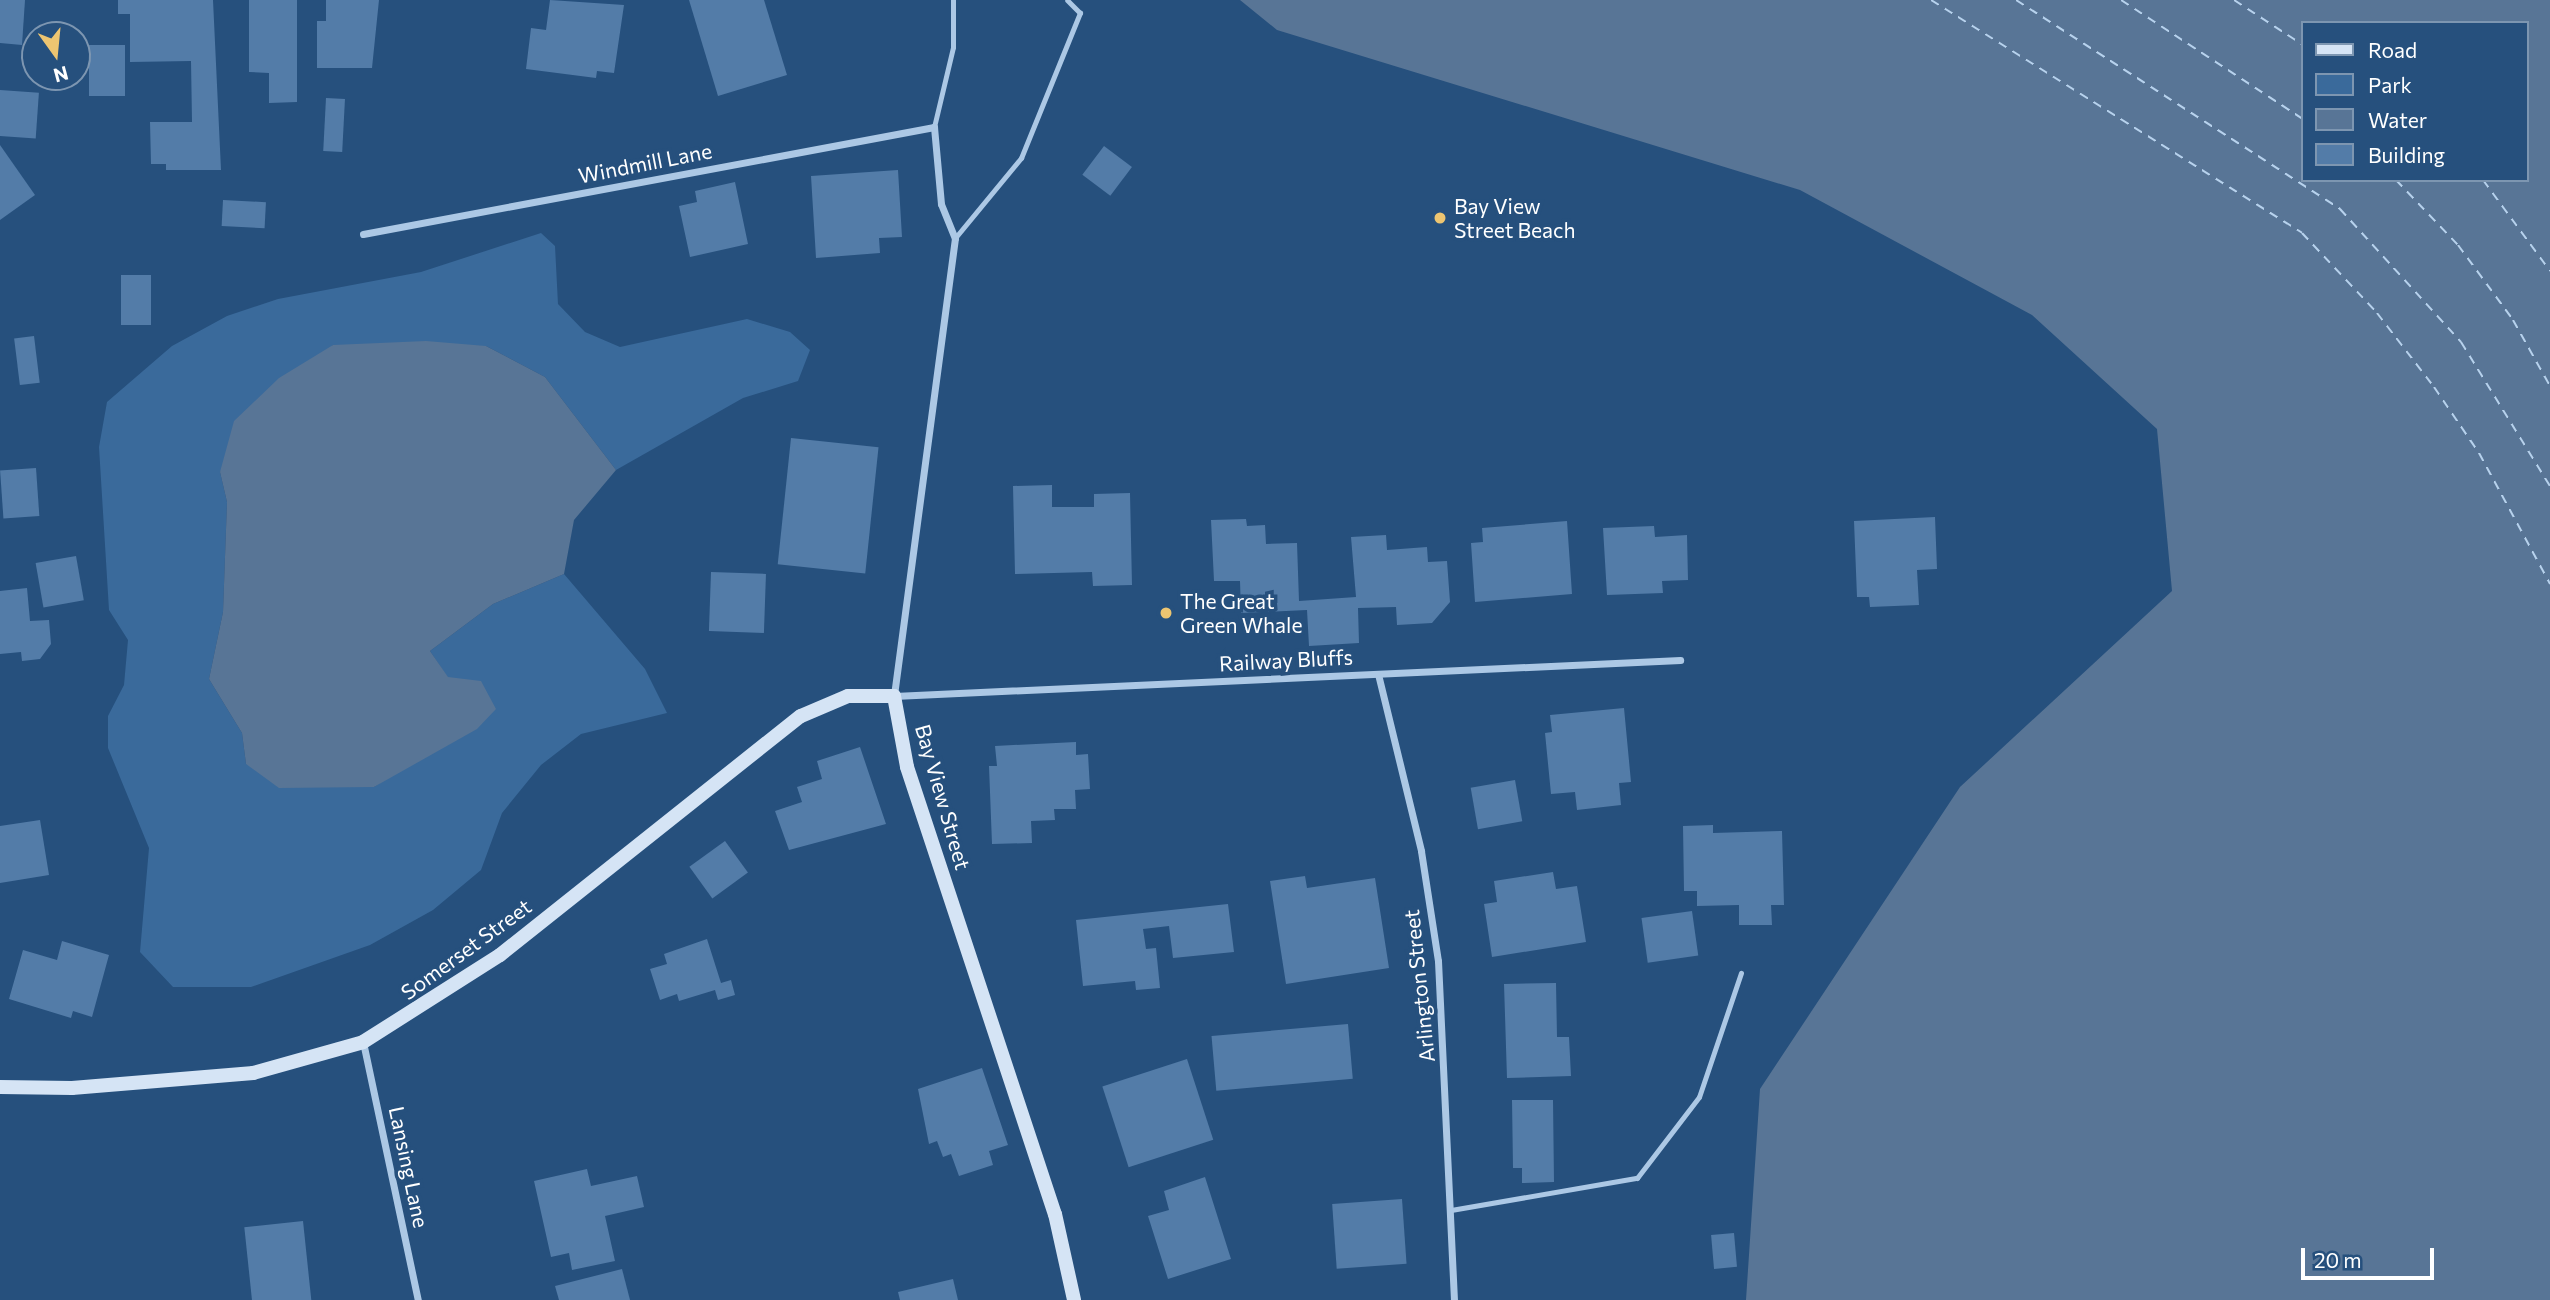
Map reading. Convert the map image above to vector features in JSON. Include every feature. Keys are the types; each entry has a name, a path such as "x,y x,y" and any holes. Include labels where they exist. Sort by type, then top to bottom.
{"street":[{"name":"Windmill Lane","path":"363,234 934,127"},
{"name":"Bay View Street","path":"934,127 941,204 955,238 894,696 907,767 1055,1214 1074,1300"},
{"name":"Railway Bluffs","path":"894,696 1680,660"},
{"name":"Arlington Street","path":"1378,674 1421,851 1438,961 1454,1300"},
{"name":"Somerset Street","path":"0,1087 240,1074 363,1042 499,955 801,716 848,696 894,696"},
{"name":"Lansing Lane","path":"363,1042 418,1300"}],"lane":[{"path":"934,127 953,47 953,0"},
{"path":"955,238 1021,158 1080,13 1067,0"},
{"path":"1451,1210 1637,1178 1699,1097 1741,973"}],"green space":[{"path":"541,233 555,246 558,304 585,332 620,347 747,319 790,332 810,350 798,381 743,398 616,470 545,377 486,346 333,345 220,472 227,502 223,612 209,679 242,733 246,764 374,787 421,756 448,678 430,651 493,604 564,574 645,669 667,713 581,734 541,765 502,813 481,870 433,910 370,945 251,987 173,987 140,952 149,848 108,748 108,716 124,685 128,640 109,610 99,447 107,402 172,346 227,316 278,299 421,272"}],"water":[{"path":"1240,0 2550,0 2550,1300 1746,1300 1760,1089 1960,787 2172,591 2157,429 2032,315 1800,190 1277,30"},
{"path":"426,341 486,346 545,377 616,470 574,520 564,574 493,604 430,651 448,677 481,681 496,709 477,729 374,787 279,788 246,764 242,733 209,679 223,612 227,502 220,472 234,421 279,378 333,345"}],"building":[{"path":"0,0 25,0 24,21 21,21 21,45 0,43"},
{"path":"118,0 213,0 221,170 166,170 166,164 151,164 150,122 192,122 191,61 130,62 130,14 118,14"},
{"path":"249,0 297,0 297,102 269,103 269,73 249,72"},
{"path":"326,0 379,0 372,68 317,68 317,21 326,21"},
{"path":"550,0 624,5 614,73 597,71 596,78 526,69 531,28 546,30"},
{"path":"689,0 764,0 787,75 718,96"},
{"path":"91,45 125,45 125,96 89,96"},
{"path":"0,90 39,93 36,139 0,136"},
{"path":"326,98 345,99 342,152 323,151"},
{"path":"0,145 35,195 0,220"},
{"path":"1104,146 1132,167 1110,196 1082,175"},
{"path":"898,170 902,237 879,238 880,253 816,258 811,176"},
{"path":"735,182 748,244 690,257 679,206 697,202 695,191"},
{"path":"223,200 266,202 265,228 222,226"},
{"path":"121,275 151,275 151,325 121,325"},
{"path":"34,336 40,383 20,385 14,338"},
{"path":"791,438 879,447 865,574 778,564"},
{"path":"36,468 39,516 3,518 0,471"},
{"path":"1052,485 1052,507 1094,507 1094,494 1130,493 1132,585 1093,586 1092,572 1015,574 1013,486"},
{"path":"1935,517 1937,569 1917,570 1919,605 1870,607 1869,597 1857,597 1854,521"},
{"path":"1246,519 1247,526 1265,525 1266,544 1297,543 1299,601 1356,597 1351,537 1386,535 1387,550 1427,547 1428,562 1447,561 1450,602 1432,623 1397,625 1396,607 1358,608 1359,643 1309,646 1307,610 1241,613 1240,581 1214,581 1211,520"},
{"path":"1567,521 1572,594 1475,602 1471,543 1483,542 1482,528"},
{"path":"1654,526 1655,537 1687,535 1688,580 1662,581 1663,593 1607,595 1603,528"},
{"path":"76,556 84,600 43,607 36,563"},
{"path":"711,572 766,574 764,633 709,631"},
{"path":"27,588 30,621 49,620 51,644 40,659 22,661 21,652 0,654 0,591"},
{"path":"1624,708 1631,782 1619,783 1621,805 1577,810 1575,792 1551,794 1545,733 1552,732 1550,715"},
{"path":"1076,742 1076,755 1088,754 1090,789 1075,790 1076,809 1054,809 1055,820 1031,821 1032,843 992,844 989,766 997,766 995,746"},
{"path":"860,747 886,824 789,850 775,811 802,802 797,787 822,779 817,761"},
{"path":"1515,780 1522,821 1478,829 1471,788"},
{"path":"40,820 49,875 0,883 0,826"},
{"path":"1713,825 1713,833 1782,831 1784,905 1771,905 1772,925 1739,925 1739,905 1697,906 1697,891 1684,891 1683,826"},
{"path":"725,841 748,873 712,898 689,867"},
{"path":"1553,872 1556,889 1577,886 1586,942 1492,957 1484,904 1497,902 1494,881"},
{"path":"1305,876 1307,888 1375,878 1389,968 1286,984 1270,881"},
{"path":"1228,904 1234,952 1173,958 1169,926 1143,929 1146,949 1156,948 1160,988 1136,990 1135,981 1083,986 1076,920"},
{"path":"1692,911 1698,956 1648,963 1641,918"},
{"path":"707,939 721,983 731,980 735,995 718,1000 715,990 679,1001 677,994 660,1000 650,969 667,964 664,954"},
{"path":"62,941 109,955 92,1017 73,1011 71,1018 9,999 23,950 57,960"},
{"path":"1556,983 1557,1037 1569,1037 1571,1076 1507,1078 1504,984"},
{"path":"1348,1024 1353,1079 1216,1091 1212,1036"},
{"path":"1187,1059 1213,1140 1129,1167 1102,1087"},
{"path":"982,1068 1008,1145 989,1151 993,1165 959,1176 951,1154 943,1157 937,1141 929,1144 918,1089"},
{"path":"1512,1100 1553,1100 1554,1182 1522,1183 1522,1168 1513,1168"},
{"path":"587,1169 591,1186 637,1176 644,1207 605,1216 615,1261 572,1270 569,1253 551,1257 534,1181"},
{"path":"1205,1177 1231,1259 1168,1279 1148,1216 1169,1210 1164,1191"},
{"path":"1402,1199 1407,1264 1337,1269 1332,1204"},
{"path":"303,1221 311,1300 252,1300 244,1227"},
{"path":"1734,1233 1737,1267 1714,1269 1711,1235"},
{"path":"622,1269 630,1300 559,1300 555,1286"},
{"path":"953,1279 958,1300 900,1300 898,1292"}],"ferry route":[{"path":"1931,0 2302,233 2377,313 2434,387 2479,453 2550,584"},
{"path":"2016,0 2340,209 2461,342 2550,486"},
{"path":"2121,0 2302,118"},
{"path":"2234,0 2302,44"},
{"path":"2398,182 2458,245 2513,320 2550,386"},
{"path":"2484,182 2550,271"}],"place":[{"name":"Bay View Street Beach","path":"1440,218"},
{"name":"The Great Green Whale","path":"1166,613"}]}
